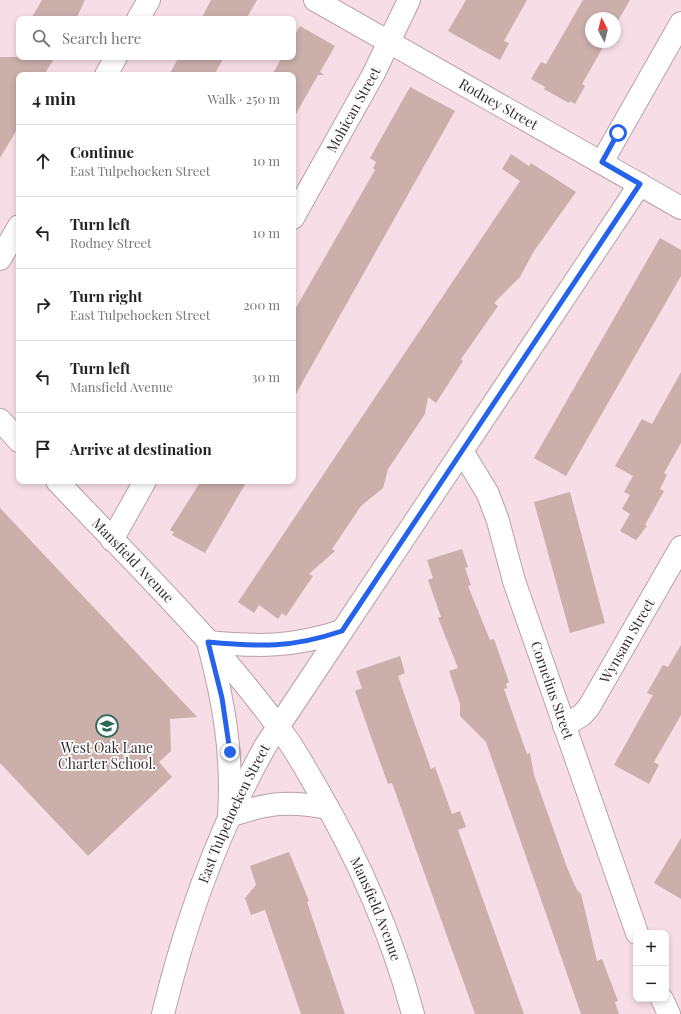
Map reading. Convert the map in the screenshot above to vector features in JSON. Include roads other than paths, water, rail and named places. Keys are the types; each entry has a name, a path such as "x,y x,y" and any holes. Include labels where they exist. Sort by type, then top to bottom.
{"street":[{"path":"140,16 149,0"},
{"name":"Rodney Street","path":"315,0 681,208"},
{"name":"Mohican Street","path":"296,213 374,73 409,0"},
{"path":"602,162 681,23"},
{"path":"108,72 114,60"},
{"name":"East Tulpehocken Street","path":"163,1014 197,895 208,865 229,816 255,764 277,727 640,184"},
{"path":"0,259 16,231"},
{"path":"0,420 16,438"},
{"name":"Cornelius Street","path":"462,451 488,494 498,521 514,581 636,930"},
{"name":"Mansfield Avenue","path":"60,484 208,642 277,727 300,760 354,855 384,924 413,1014"},
{"path":"112,540 143,484"},
{"name":"Wynsam Street","path":"564,726 578,718 589,707 681,547"},
{"path":"208,642 255,646 285,645 317,639 342,631"},
{"name":"Mansfield Avenue","path":"208,642 216,671 229,741 231,772 229,816"},
{"path":"229,816 264,805 281,803 328,808"},
{"path":"663,1002 669,1014"},
{"path":"674,1014 681,1007"}],"place":[{"name":"West Oak Lane Charter School.","path":"107,726"}]}
